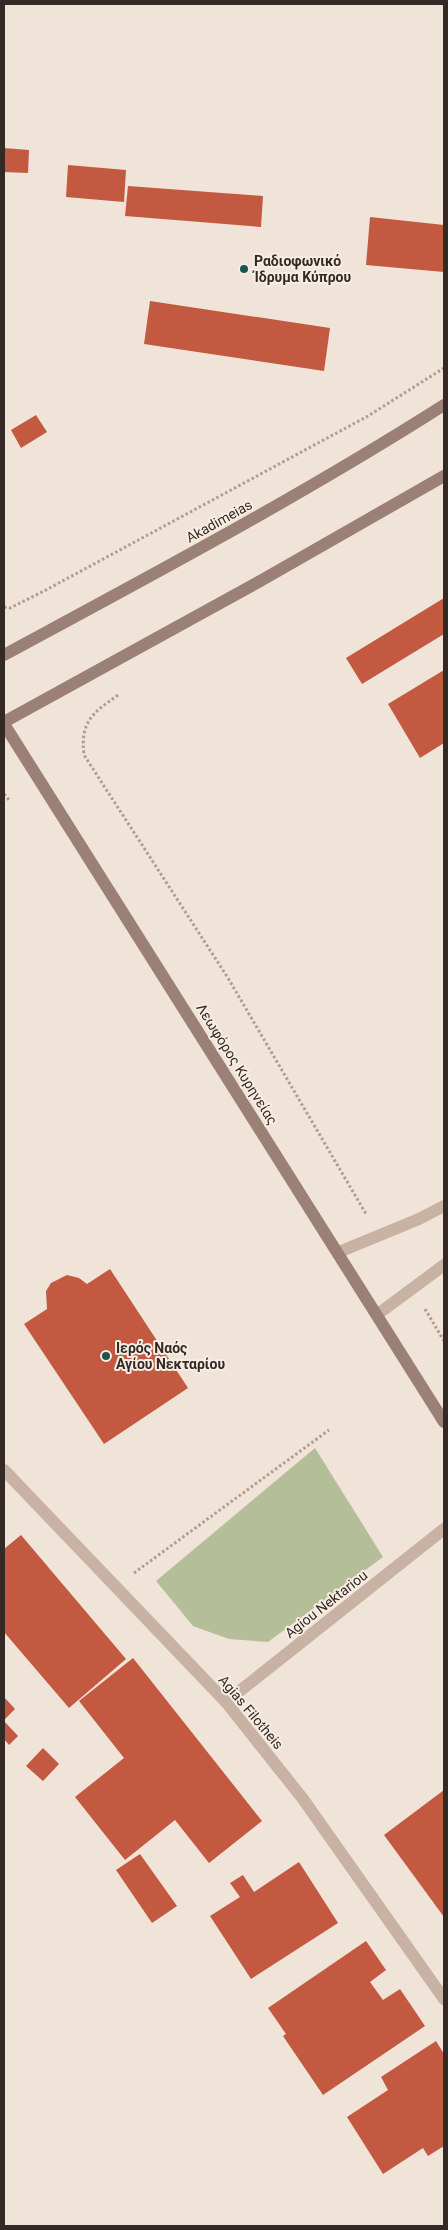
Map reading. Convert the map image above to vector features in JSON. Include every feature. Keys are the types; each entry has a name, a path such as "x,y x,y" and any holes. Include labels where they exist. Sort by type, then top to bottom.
{"main road":[{"name":"Akadimeias","path":"4,655 230,532 386,442 444,405"},
{"path":"4,723 262,580 444,476"},
{"name":"Λεωφόρος Κυρηνείας","path":"4,723 339,1252 444,1422"}],"street":[{"path":"339,1252 389,1232 444,1206"},
{"path":"378,1314 444,1265"},
{"name":"Agias Filotheis","path":"4,1470 226,1702 303,1799 444,2000"},
{"name":"Agiou Nektariou","path":"226,1702 444,1529"}],"path":[{"path":"4,607 10,608 44,591 368,416 444,368"},
{"path":"118,695 91,714 82,739 84,755 228,978 368,1217 389,1232"},
{"path":"4,794 9,800"},
{"path":"420,1283 416,1295 444,1341"},
{"path":"116,1586 329,1430"}],"green space":[{"path":"315,1448 383,1557 268,1642 229,1639 193,1626 156,1581"}],"building":[{"path":"4,148 29,150 28,173 4,172"},
{"path":"68,165 126,170 124,202 66,197"},
{"path":"128,186 263,196 261,227 125,216"},
{"path":"370,217 444,225 444,272 366,265"},
{"path":"150,301 330,328 324,371 144,344"},
{"path":"36,415 47,432 21,448 11,430"},
{"path":"444,598 444,634 362,684 346,658"},
{"path":"444,670 444,743 420,758 388,704"},
{"name":"Ιερός Ναός Αγίου Νεκταρίου","path":"110,1269 188,1388 104,1444 24,1324 47,1309 46,1291 51,1283 67,1275 79,1278 87,1284"},
{"path":"21,1535 126,1659 69,1708 4,1632 4,1549"},
{"path":"133,1658 262,1821 209,1863 175,1820 125,1860 75,1797 124,1758 79,1701"},
{"path":"4,1697 15,1709 4,1720"},
{"path":"4,1721 18,1736 9,1745 4,1739"},
{"path":"43,1748 59,1764 43,1781 26,1766"},
{"path":"444,1790 444,1917 384,1835"},
{"path":"140,1854 177,1906 152,1923 116,1870"},
{"path":"299,1862 338,1923 251,1979 210,1916 240,1897 230,1883 243,1875 254,1892"},
{"path":"366,1941 386,1970 370,1982 383,2000 400,1989 425,2026 323,2095 283,2036 286,2034 268,2008"},
{"path":"436,2041 444,2054 444,2146 428,2156 423,2148 383,2174 347,2117 388,2090 381,2077"}],"place":[{"name":"Ραδιοφωνικό Ίδρυμα Κύπρου","path":"244,269"},
{"name":"Ιερός Ναός Αγίου Νεκταρίου","path":"106,1356"}]}
